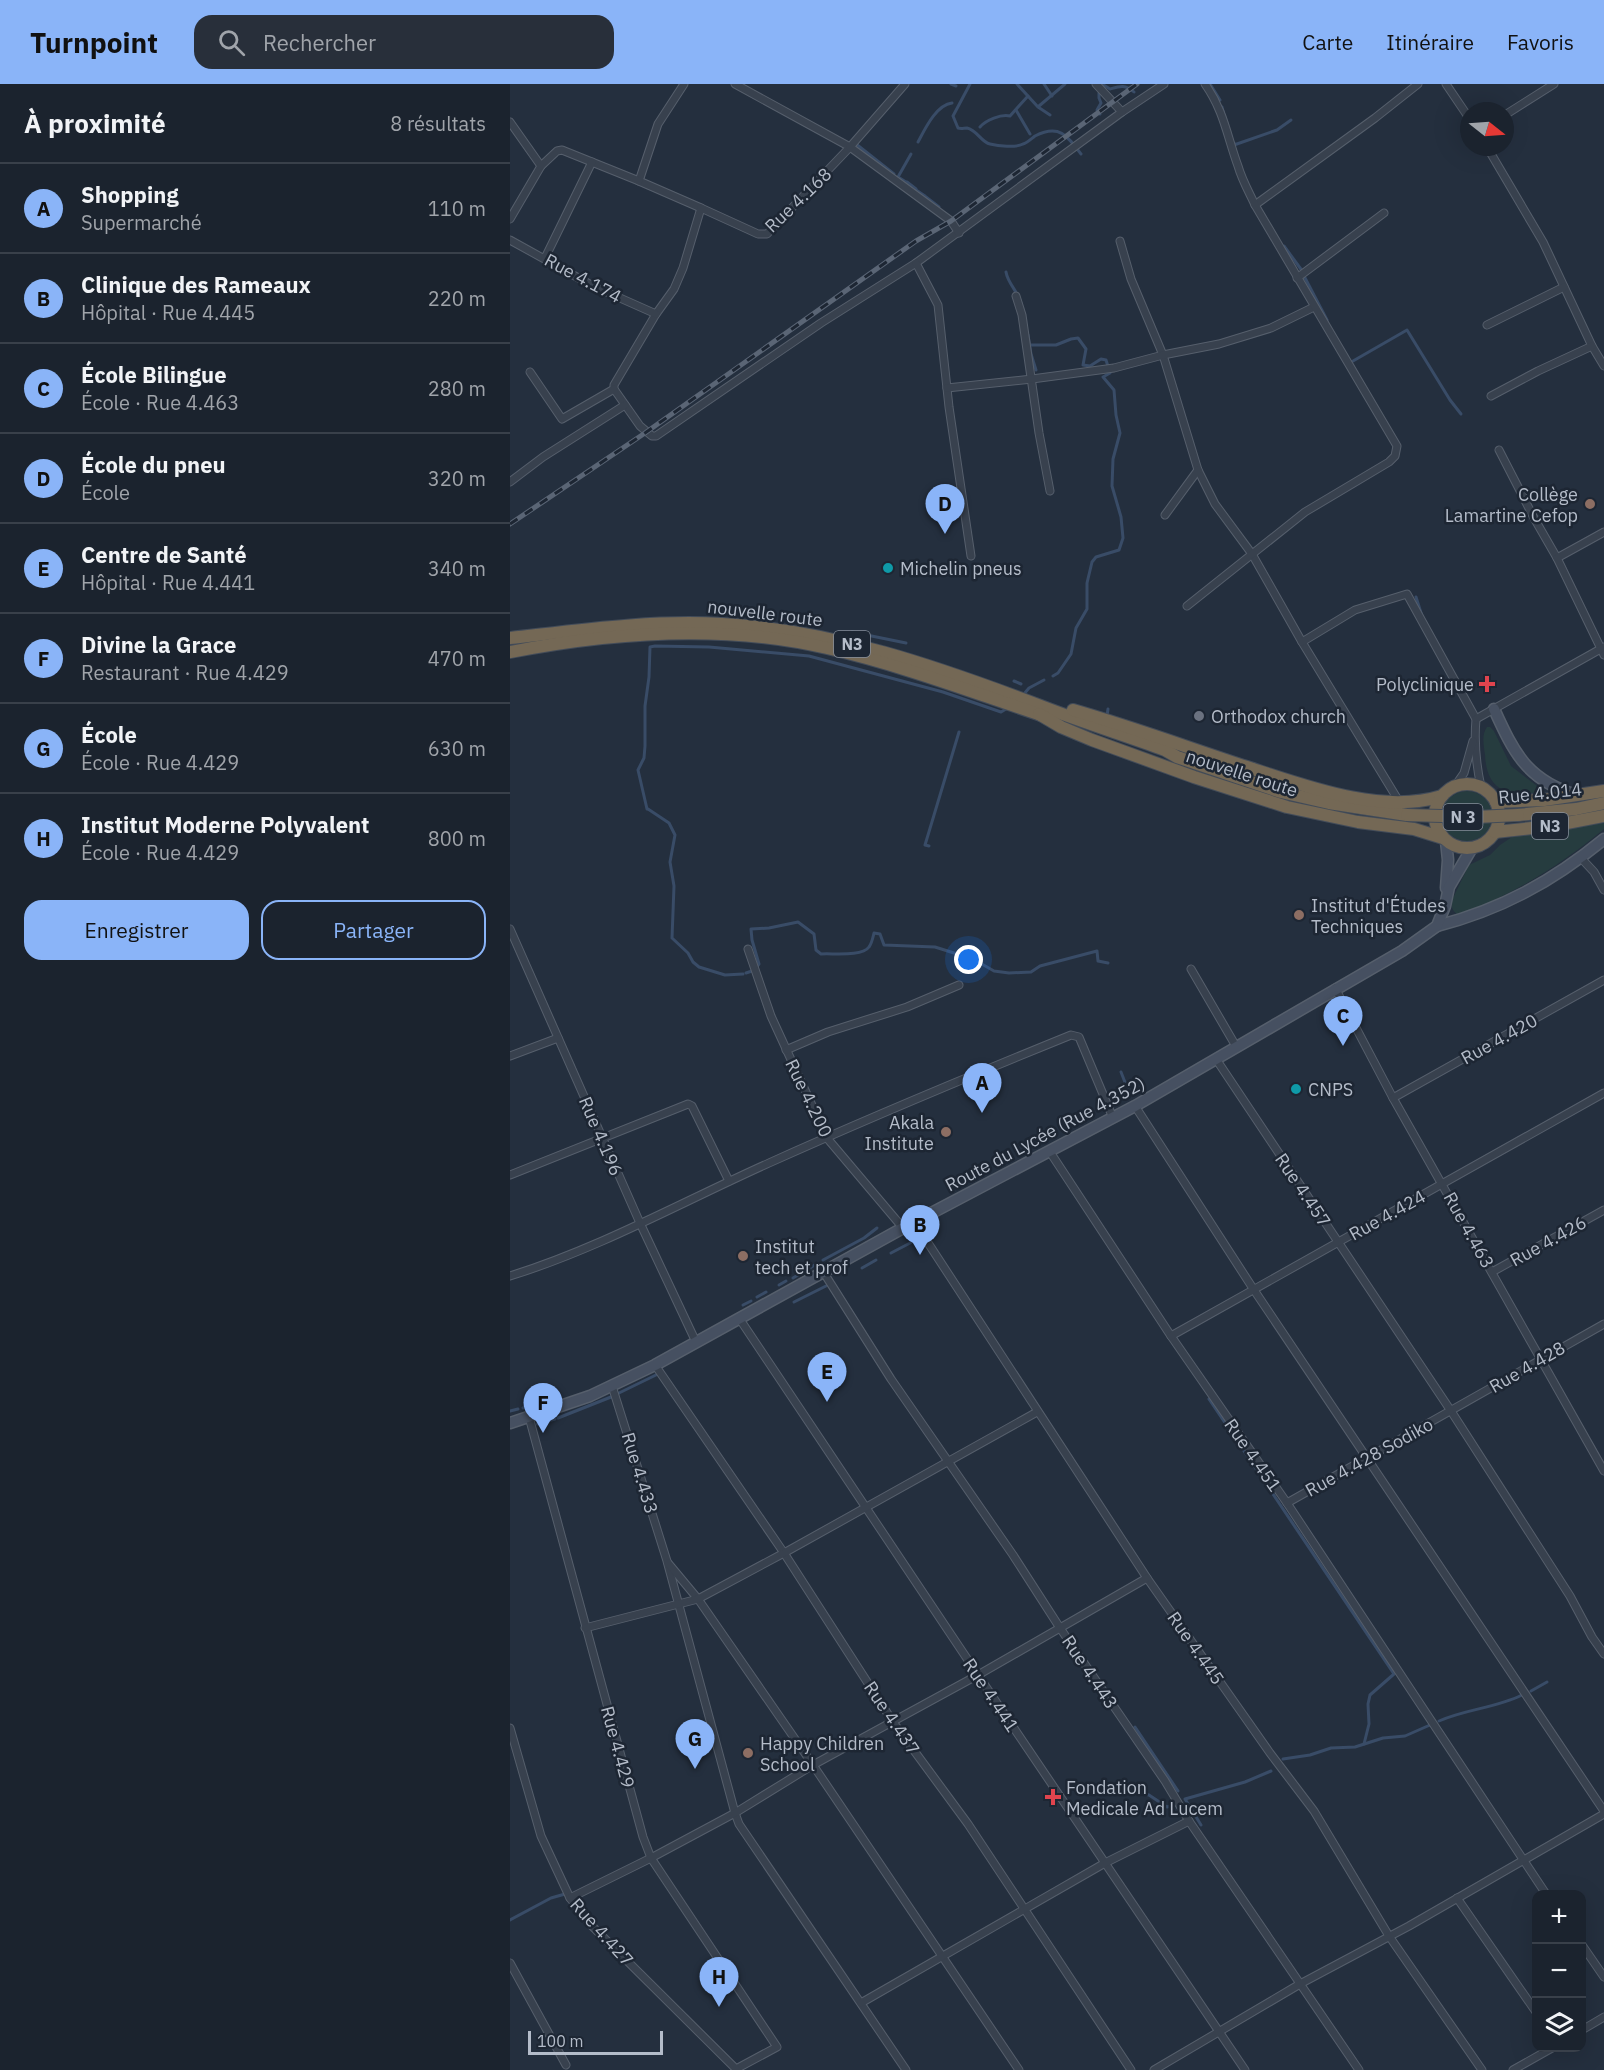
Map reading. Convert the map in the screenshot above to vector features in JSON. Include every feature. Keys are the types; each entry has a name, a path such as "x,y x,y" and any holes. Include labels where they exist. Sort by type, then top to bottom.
{"highway":[{"name":"nouvelle route","path":"510,638 661,622 752,626 828,639 902,657 956,674 1040,710 1163,756 1177,757 1281,792 1329,803 1407,816"},
{"name":"nouvelle route","path":"510,652 557,643 636,634 729,635 787,641 874,660 1040,710 1068,709 1094,716 1313,788 1400,803 1419,802 1442,796"},
{"name":"nouvelle route","path":"1040,710 1061,727 1092,740 1276,804 1358,822 1413,829 1444,839"},
{"path":"1473,784 1490,793 1496,802 1499,822 1490,840 1472,848 1463,849 1444,839 1437,828 1435,817 1442,796 1455,786 1473,784"},
{"name":"N3","path":"1496,802 1544,800 1604,791"},
{"name":"Rue 4.014","path":"1407,816 1518,815 1576,809 1604,803"},
{"name":"N3","path":"1495,832 1551,826 1604,816"}],"main road":[{"path":"1494,709 1508,740 1521,760 1544,782 1555,789 1576,795"},
{"path":"1444,839 1448,860 1445,906"},
{"path":"1437,926 1471,917 1514,899 1545,882 1581,858 1604,839"},
{"path":"1437,926 1449,887 1472,848"},
{"name":"Route du Lycée (Rue 4.352)","path":"510,1424 564,1407 655,1365 903,1228 1135,1106 1402,951 1437,926"}],"street":[{"path":"639,181 658,124 684,84"},
{"path":"735,84 850,147 951,221 959,233"},
{"path":"850,147 905,84"},
{"path":"1096,84 1122,112"},
{"path":"510,219 541,166 557,151 562,150 700,208 683,268 674,289 614,381 614,388 640,426 652,436 656,436 821,323 916,263 1122,112 1164,84"},
{"path":"1187,606 1305,512 1389,462 1395,456 1397,446 1255,205 1238,168 1221,111 1205,84"},
{"path":"1255,205 1418,84"},
{"path":"1446,84 1460,105"},
{"path":"1514,110 1554,84"},
{"path":"510,122 541,166"},
{"name":"Rue 4.168","path":"700,208 758,234 767,234 850,147"},
{"path":"1492,156 1543,242 1592,346 1602,358 1604,366"},
{"path":"545,258 592,162"},
{"path":"1297,278 1384,213"},
{"name":"Rue 4.174","path":"510,240 563,270 656,314"},
{"path":"1120,241 1131,279 1163,355 1198,470 1215,504 1252,554 1302,642 1400,803"},
{"path":"916,263 938,305 947,388 971,556"},
{"path":"1487,325 1564,287"},
{"path":"1016,296 1020,307 1050,491"},
{"path":"947,388 1032,380 1114,368 1226,342 1271,327 1314,308"},
{"path":"1491,396 1592,346"},
{"path":"530,372 562,419 614,388"},
{"path":"510,482 543,457 625,405"},
{"path":"1476,719 1603,650 1499,450"},
{"path":"1165,515 1198,470"},
{"path":"1557,558 1604,532"},
{"path":"1302,642 1355,610 1407,594 1476,719 1464,773 1455,786"},
{"path":"1474,736 1481,787"},
{"path":"1581,858 1594,872 1604,890"},
{"name":"Rue 4.196","path":"510,929 640,1223 696,1342"},
{"name":"Rue 4.200","path":"748,949 771,1016 826,1138 903,1228"},
{"path":"1191,969 1236,1048"},
{"name":"Rue 4.420","path":"1393,1098 1604,980"},
{"path":"786,1050 835,1030 907,1007 959,985"},
{"name":"Rue 4.463","path":"1335,988 1393,1098 1604,1471"},
{"path":"510,1276 578,1251 826,1138 1071,1035 1078,1037 1113,1118"},
{"path":"510,1056 558,1038"},
{"name":"Rue 4.457","path":"1216,1059 1451,1411 1570,1596 1604,1654"},
{"name":"Rue 4.424","path":"1171,1336 1604,1093"},
{"path":"510,1176 690,1104 729,1182"},
{"path":"1135,1106 1254,1290 1368,1457 1604,1813 1523,1862 1300,1984 1154,2070"},
{"name":"Rue 4.451","path":"1050,1152 1171,1336 1287,1503 1543,1890"},
{"name":"Rue 4.426","path":"1492,1272 1604,1210"},
{"name":"Rue 4.445","path":"915,1223 1147,1578 1270,1753 1314,1811 1389,1936 1482,2070"},
{"name":"Rue 4.443","path":"824,1273 891,1379 1013,1555 1359,2070"},
{"name":"Rue 4.441","path":"739,1318 1245,2070"},
{"name":"Rue 4.428","path":"1451,1411 1604,1324"},
{"name":"Rue 4.437","path":"655,1365 784,1553 893,1722 968,1824 1131,2070"},
{"name":"Rue 4.433","path":"612,1386 667,1561 735,1813 746,1833 906,2070"},
{"name":"Rue 4.428 Sodiko","path":"1287,1503 1451,1411"},
{"path":"585,1628 698,1599 1037,1412"},
{"name":"Rue 4.429","path":"529,1417 585,1628 643,1837 651,1858 777,2047 737,2070"},
{"path":"667,1561 698,1599 813,1765 1019,2070"},
{"path":"570,1898 735,1813 813,1765 978,1675 1147,1578"},
{"name":"Rue 4.427","path":"510,1728 541,1836 570,1898 592,1926 737,2070"},
{"path":"861,2003 1106,1863 1190,1821"},
{"path":"1457,1898 1532,2006"},
{"path":"1586,1952 1604,1977"},
{"path":"510,1963 566,2065"},
{"path":"1586,2027 1604,2017"},
{"path":"1513,2070 1545,2052"}],"green space":[{"path":"1487,727 1494,731 1511,766 1545,792 1512,793 1496,785 1487,768 1483,741"},
{"path":"1462,791 1472,791 1485,798 1492,811 1492,821 1485,834 1472,841 1462,841 1453,837 1446,830 1442,821 1442,811 1446,802 1453,795"},
{"path":"1604,823 1604,829 1591,840 1522,886 1470,911 1457,914 1453,910 1452,900 1469,865 1490,855 1512,837"}],"waterway":[{"path":"951,84 956,86"},
{"path":"970,84 953,116 958,128 974,131 987,143 1007,146 1020,145 1035,136 1056,131 1067,137 1081,154"},
{"path":"1017,84 1038,107 1050,115"},
{"path":"1044,84 1052,96"},
{"path":"1039,106 1065,84"},
{"path":"1102,84 1110,89 1125,87 1134,92"},
{"path":"1210,84 1220,100"},
{"path":"1099,93 1101,103 1097,110 1100,114"},
{"path":"980,127 994,118 1010,116 1028,96"},
{"path":"918,142 936,113 952,103"},
{"path":"1222,107 1224,115"},
{"path":"1016,110 1030,134"},
{"path":"1234,143 1234,145 1277,130 1291,120"},
{"path":"856,144 894,174"},
{"path":"906,182 898,177 911,154"},
{"path":"907,182 916,189"},
{"path":"916,190 925,196"},
{"path":"926,197 939,207"},
{"path":"1284,246 1303,272"},
{"path":"1006,272 1022,308"},
{"path":"1304,276 1327,320"},
{"path":"1353,361 1407,330 1461,414"},
{"path":"1028,335 1036,370"},
{"path":"1030,345 1056,345 1078,338 1086,349 1083,365 1090,366 1101,359 1106,360 1110,373 1103,377 1114,390 1120,433 1113,459 1112,486 1121,517 1123,538 1119,550 1096,557 1092,562 1087,583 1087,609 1076,628 1071,654 1058,673 1053,676"},
{"path":"1416,597 1422,616"},
{"path":"852,632 906,643"},
{"path":"647,809 638,770 644,758 645,706 650,647 709,647 809,656 943,692 1001,712 1006,709"},
{"path":"1024,694 1029,688 1044,680"},
{"path":"1014,681 1021,684"},
{"path":"1107,716 1108,709"},
{"path":"929,846 925,845 959,732"},
{"path":"648,809 669,823 675,835 670,862 674,886 672,938 699,967 725,975 743,974"},
{"path":"746,973 755,970 759,964 751,929 798,922 814,934 816,950 821,954 860,952 869,947 874,933 880,934 884,945 935,947 973,959 994,971 1009,973 1031,972 1040,966 1097,951 1098,961 1108,963"},
{"path":"1121,1072 1128,1090"},
{"path":"823,1260 864,1238 877,1228"},
{"path":"891,1253 912,1242"},
{"path":"862,1268 876,1260"},
{"path":"793,1278 818,1263"},
{"path":"779,1285 786,1281"},
{"path":"794,1302 826,1286"},
{"path":"757,1297 766,1292"},
{"path":"743,1305 751,1301"},
{"path":"619,1393 658,1374"},
{"path":"558,1418 611,1397"},
{"path":"539,1403 554,1398"},
{"path":"1209,1399 1394,1674 1370,1695 1369,1724 1364,1744"},
{"path":"523,1408 530,1405"},
{"path":"510,1411 518,1409"},
{"path":"537,1424 555,1419"},
{"path":"1531,1691 1547,1682"},
{"path":"1439,1721 1522,1695"},
{"path":"1283,1759 1310,1755 1331,1748 1355,1747 1383,1738 1405,1736 1430,1725"},
{"path":"1135,1727 1178,1791"},
{"path":"1201,1825 1185,1799 1245,1782 1271,1771"},
{"path":"1122,1793 1135,1792 1149,1795 1167,1807 1174,1805"},
{"path":"510,1920 551,1898 565,1894"}],"railway":[{"path":"510,524 645,433 916,241 951,221 1137,84"}],"place":[{"name":"Collège Lamartine Cefop","path":"1590,504"},
{"name":"École du pneu","path":"945,534"},
{"name":"Michelin pneus","path":"888,568"},
{"name":"Polyclinique","path":"1487,684"},
{"name":"Orthodox church","path":"1199,716"},
{"name":"Institut d'Études Techniques","path":"1299,915"},
{"name":"École Bilingue","path":"1343,1046"},
{"name":"CNPS","path":"1296,1089"},
{"name":"Shopping","path":"982,1113"},
{"name":"Akala Institute","path":"946,1132"},
{"name":"Clinique des Rameaux","path":"920,1255"},
{"name":"Institut tech et prof","path":"743,1256"},
{"name":"Centre de Santé","path":"827,1402"},
{"name":"Divine la Grace","path":"543,1433"},
{"name":"Happy Children School","path":"748,1753"},
{"name":"École","path":"695,1769"},
{"name":"Fondation Medicale Ad Lucem","path":"1053,1797"},
{"name":"Institut Moderne Polyvalent","path":"719,2007"}]}
